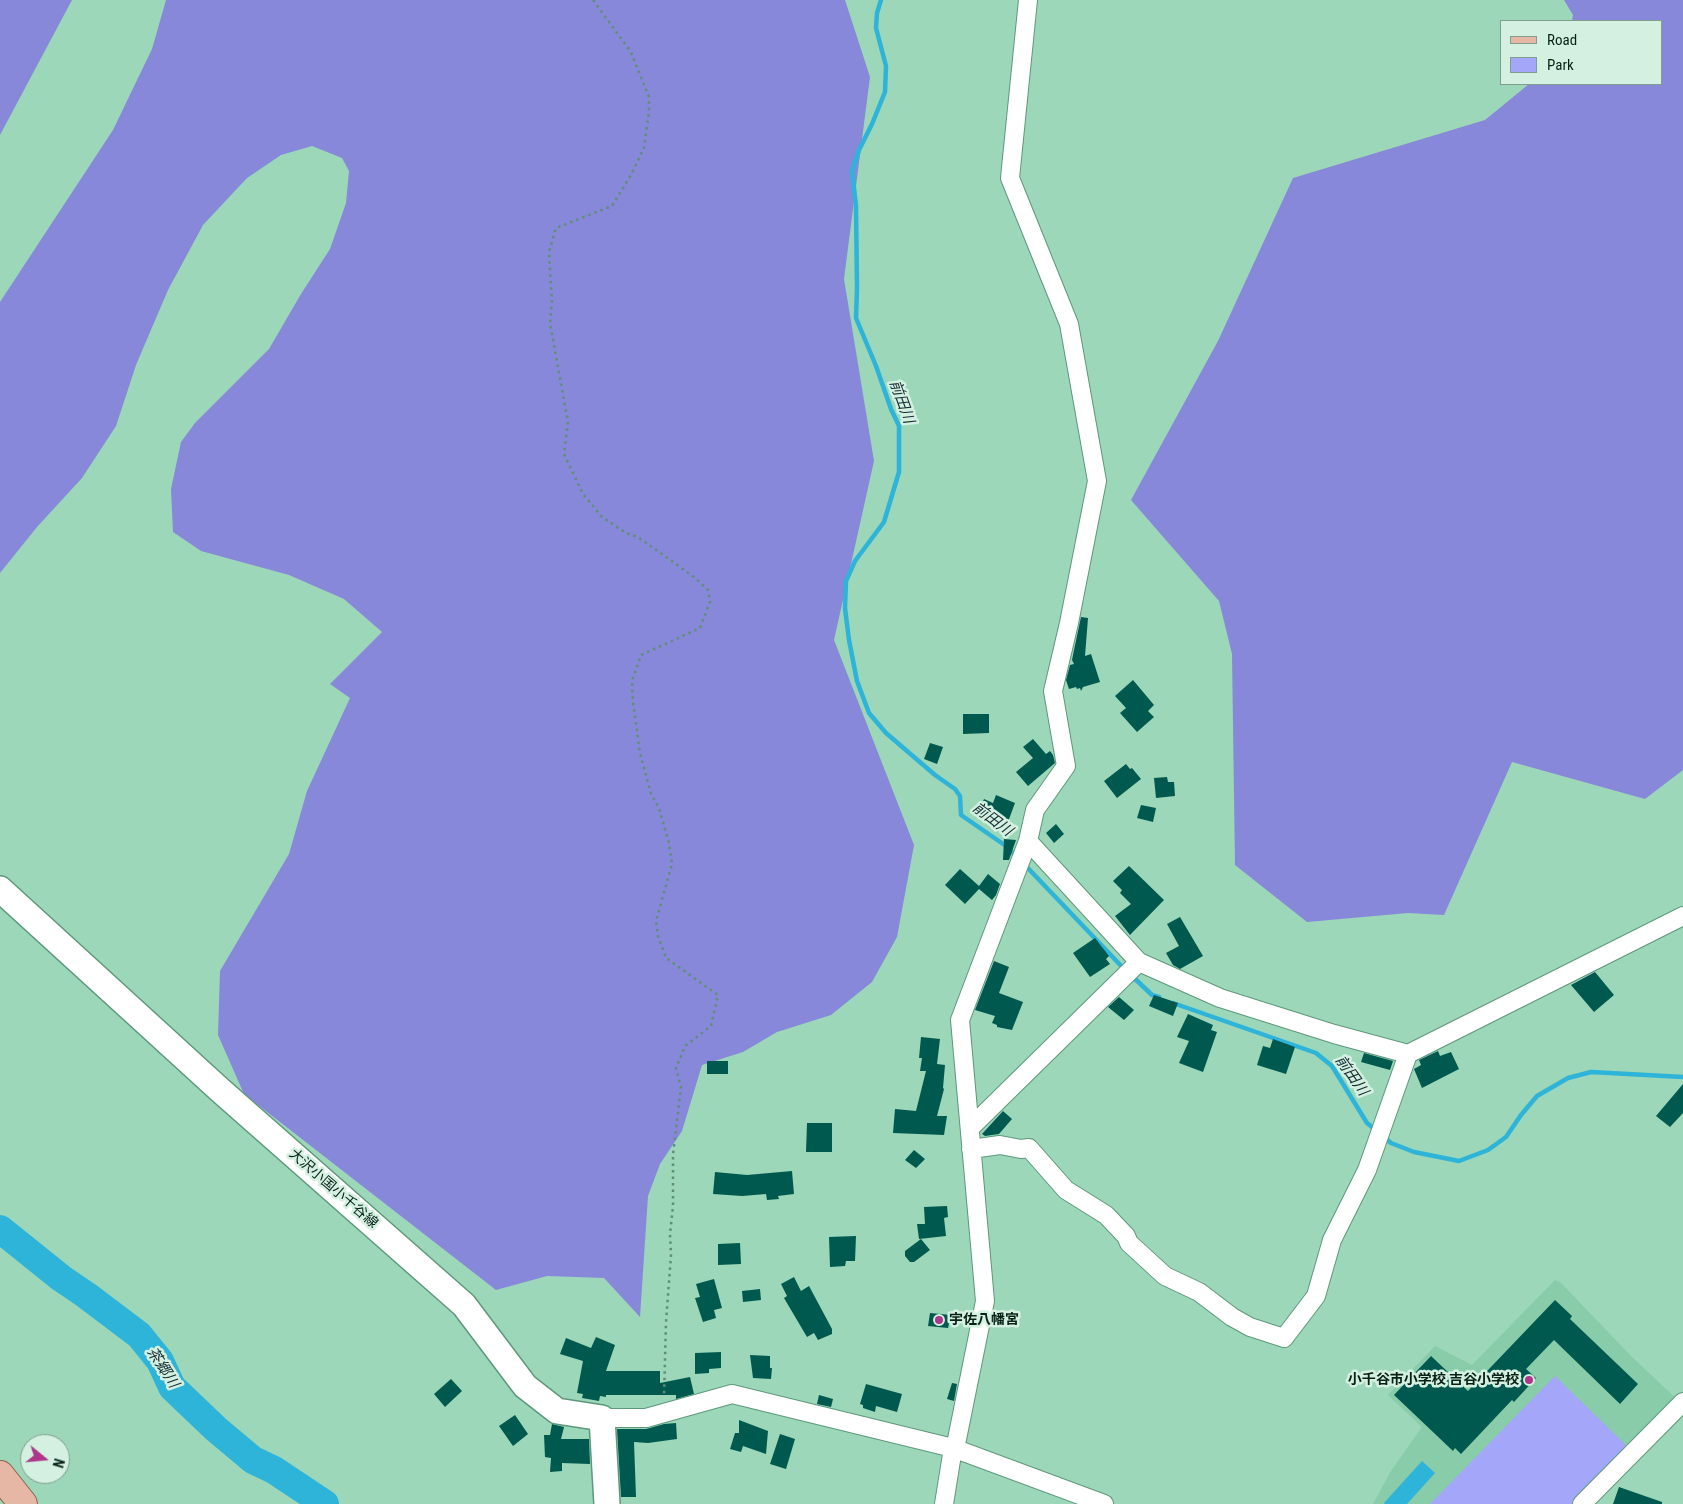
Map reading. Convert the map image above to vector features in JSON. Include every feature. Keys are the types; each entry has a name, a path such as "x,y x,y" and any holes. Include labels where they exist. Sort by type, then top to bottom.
{"main road":[{"name":"大沢小国小千谷線","path":"0,889 220,1090 464,1305 525,1386 557,1411 602,1418"},
{"path":"602,1418 607,1504"},
{"path":"0,1476 23,1504"}],"street":[{"path":"944,1504 985,1301 960,1020 1028,841 1035,810 1066,766 1053,691 1069,623 1097,481 1069,324 1010,178 1028,0"},
{"path":"1028,841 1139,962 1220,998 1334,1034 1408,1054 1683,916"},
{"path":"970,1128 1139,962"},
{"path":"970,1149 1000,1145 1021,1149 1029,1148 1066,1190 1106,1216 1126,1236 1129,1244 1165,1276 1199,1292 1232,1317 1250,1327 1284,1338 1316,1296 1332,1240 1367,1170 1408,1054"},
{"path":"602,1418 646,1418 732,1394 954,1449 1104,1504"},
{"path":"1582,1504 1683,1402"}],"path":[{"path":"593,0 631,52 649,96 649,112 644,148 631,175 612,206 556,228 549,252 552,302 550,324 568,422 564,454 583,494 602,517 626,533 638,537 694,576 708,590 710,602 700,628 641,655 632,681 640,753 651,794 659,808 669,843 672,864 656,922 658,936 666,958 718,995 711,1026 685,1046 676,1068 680,1087 673,1155 673,1206 670,1234 671,1256 666,1322 663,1414"}],"shaded area":[{"path":"0,0 72,0 0,135"},
{"path":"166,0 845,0 870,77 844,279 874,461 834,640 914,845 897,937 872,982 831,1015 777,1032 743,1052 702,1065 682,1131 660,1164 648,1196 640,1317 604,1278 547,1276 496,1290 244,1094 218,1035 220,971 289,854 307,791 350,698 330,684 382,632 344,599 289,575 201,551 173,532 171,489 181,442 195,423 269,349 330,249 346,203 349,171 342,158 312,146 281,155 247,178 203,225 168,290 136,365 116,426 82,478 37,527 0,573 0,302 113,130 152,49"},
{"path":"1564,0 1683,0 1683,770 1645,799 1512,762 1444,915 1408,913 1307,922 1235,865 1232,654 1219,601 1131,500 1218,341 1293,178 1485,120 1528,85 1663,85 1663,20 1572,20 1573,15"},
{"name":"小千谷市小学校 吉谷小学校","path":"1555,1280 1561,1283 1631,1356 1683,1405 1579,1504 1373,1504 1391,1471 1422,1427 1388,1395 1435,1346 1472,1365"},
{"path":"1422,1461 1435,1473 1407,1504 1385,1504 1384,1503"}],"green space":[{"path":"1555,1376 1630,1449 1571,1504 1430,1504"}],"building":[{"path":"1081,617 1088,618 1085,656 1091,654 1100,682 1083,687 1081,691 1080,688 1077,689 1076,687 1069,689 1066,680 1070,665 1074,664 1072,660"},
{"path":"1133,680 1154,705 1148,711 1154,717 1137,732 1120,713 1126,708 1115,696"},
{"path":"963,714 989,714 989,733 963,734"},
{"path":"1033,739 1046,754 1050,751 1055,763 1028,786 1016,772 1033,758 1023,747"},
{"path":"930,743 943,747 937,764 924,759"},
{"path":"1126,764 1141,779 1117,798 1104,781"},
{"path":"1167,777 1168,782 1174,782 1175,796 1156,798 1154,778"},
{"path":"996,795 1015,803 1005,830 991,824 993,818 979,812 984,799 993,803"},
{"path":"1141,805 1156,808 1153,822 1137,818"},
{"path":"1056,824 1064,834 1054,843 1046,833"},
{"path":"1004,839 1016,840 1009,860 1003,860"},
{"path":"1129,866 1164,900 1130,935 1115,916 1131,904 1120,893 1122,890 1113,881"},
{"path":"960,869 979,886 988,874 1000,884 992,900 979,889 965,904 945,885"},
{"path":"1180,917 1203,956 1180,969 1173,965 1166,953 1179,946 1167,924"},
{"path":"1095,938 1109,956 1106,959 1110,964 1090,977 1073,953"},
{"path":"994,961 1009,967 999,993 1023,1002 1012,1030 997,1027 997,1025 992,1023 995,1016 975,1010"},
{"path":"1595,972 1614,995 1594,1012 1571,985"},
{"path":"1154,995 1178,1003 1173,1016 1149,1006"},
{"path":"1119,997 1134,1010 1124,1020 1108,1007"},
{"path":"1188,1014 1213,1025 1211,1030 1217,1032 1203,1072 1179,1063 1189,1041 1177,1037"},
{"path":"921,1037 940,1039 937,1064 945,1065 944,1089 937,1116 947,1116 944,1135 893,1133 895,1109 916,1111 926,1071 920,1071 922,1058 919,1058"},
{"path":"1273,1039 1295,1047 1286,1074 1257,1065 1263,1046 1270,1048"},
{"path":"1438,1051 1440,1056 1451,1052 1459,1069 1422,1088 1414,1069 1421,1065 1419,1060"},
{"path":"1364,1053 1393,1061 1390,1070 1361,1062"},
{"path":"707,1061 728,1061 728,1074 707,1074"},
{"path":"1683,1084 1683,1113 1670,1127 1656,1116"},
{"path":"1003,1111 1012,1119 999,1134 985,1136 982,1134"},
{"path":"807,1123 832,1123 832,1152 806,1152"},
{"path":"914,1150 925,1159 916,1168 905,1160"},
{"path":"792,1171 794,1194 778,1196 779,1199 767,1200 766,1194 742,1196 713,1194 715,1172 747,1175"},
{"path":"947,1206 948,1217 944,1218 946,1236 919,1239 917,1224 925,1224 924,1207"},
{"path":"856,1236 855,1261 846,1261 845,1266 830,1267 829,1237"},
{"path":"921,1239 930,1250 914,1262 910,1262 905,1256 905,1251"},
{"path":"740,1243 741,1264 718,1265 718,1244"},
{"path":"794,1277 801,1291 809,1286 832,1329 832,1334 818,1340 814,1333 807,1337 784,1298 787,1296 781,1284"},
{"path":"714,1279 722,1308 714,1310 716,1318 703,1322 695,1298 700,1297 696,1284"},
{"path":"760,1289 761,1300 743,1302 742,1291"},
{"path":"1555,1300 1572,1316 1570,1319 1638,1384 1620,1404 1554,1340 1526,1369 1536,1378 1514,1402 1512,1400 1461,1454 1455,1448 1453,1451 1394,1395 1431,1356 1468,1391"},
{"name":"宇佐八幡宮","path":"930,1313 951,1315 948,1328 928,1326"},
{"path":"596,1337 615,1345 606,1371 660,1371 660,1383 690,1377 694,1394 676,1399 676,1395 606,1395 606,1397 600,1396 599,1401 582,1398 583,1394 577,1393 583,1361 560,1354 566,1338 591,1348"},
{"path":"721,1352 721,1368 709,1369 709,1373 695,1374 695,1353"},
{"path":"750,1355 770,1356 771,1379 753,1378"},
{"path":"451,1379 462,1391 445,1407 434,1394"},
{"path":"952,1383 957,1384 954,1401 947,1399"},
{"path":"866,1384 902,1394 897,1412 876,1406 875,1412 863,1408 863,1405 860,1404"},
{"path":"819,1395 833,1399 831,1407 817,1404"},
{"path":"515,1415 528,1434 513,1446 499,1426"},
{"path":"739,1420 768,1431 766,1454 743,1446 741,1452 730,1449 735,1433 739,1433"},
{"path":"676,1423 677,1439 648,1443 634,1442 636,1497 621,1497 617,1429 646,1429"},
{"path":"552,1424 564,1427 561,1439 589,1439 590,1464 562,1463 562,1471 550,1472 551,1458 545,1457 544,1435 550,1435"},
{"path":"780,1434 795,1439 786,1469 770,1464"},
{"path":"1619,1487 1662,1502 1662,1504 1613,1504"}],"waterway":[{"name":"前田川","path":"881,0 877,13 876,28 886,66 885,92 859,150 852,171 856,206 856,318 899,426 899,472 884,522 855,561 846,581 845,608 849,640 857,681 869,713 886,733 935,775 955,789 960,796 961,815 1006,846 1017,857"},
{"name":"前田川","path":"1024,864 1126,971"},
{"name":"前田川","path":"1132,976 1152,995 1159,997"},
{"name":"前田川","path":"1173,1003 1316,1053 1332,1066 1367,1123 1377,1131"},
{"name":"前田川","path":"1383,1136 1391,1143 1414,1152 1459,1161 1488,1150 1506,1137 1537,1096 1568,1078 1591,1072 1683,1077"},
{"name":"茶郷川","path":"0,1229 61,1278 139,1335 160,1361 172,1387 216,1429 253,1460 274,1470 325,1504"}],"place":[{"name":"宇佐八幡宮","path":"939,1320"},
{"name":"小千谷市小学校 吉谷小学校","path":"1529,1380"}]}
